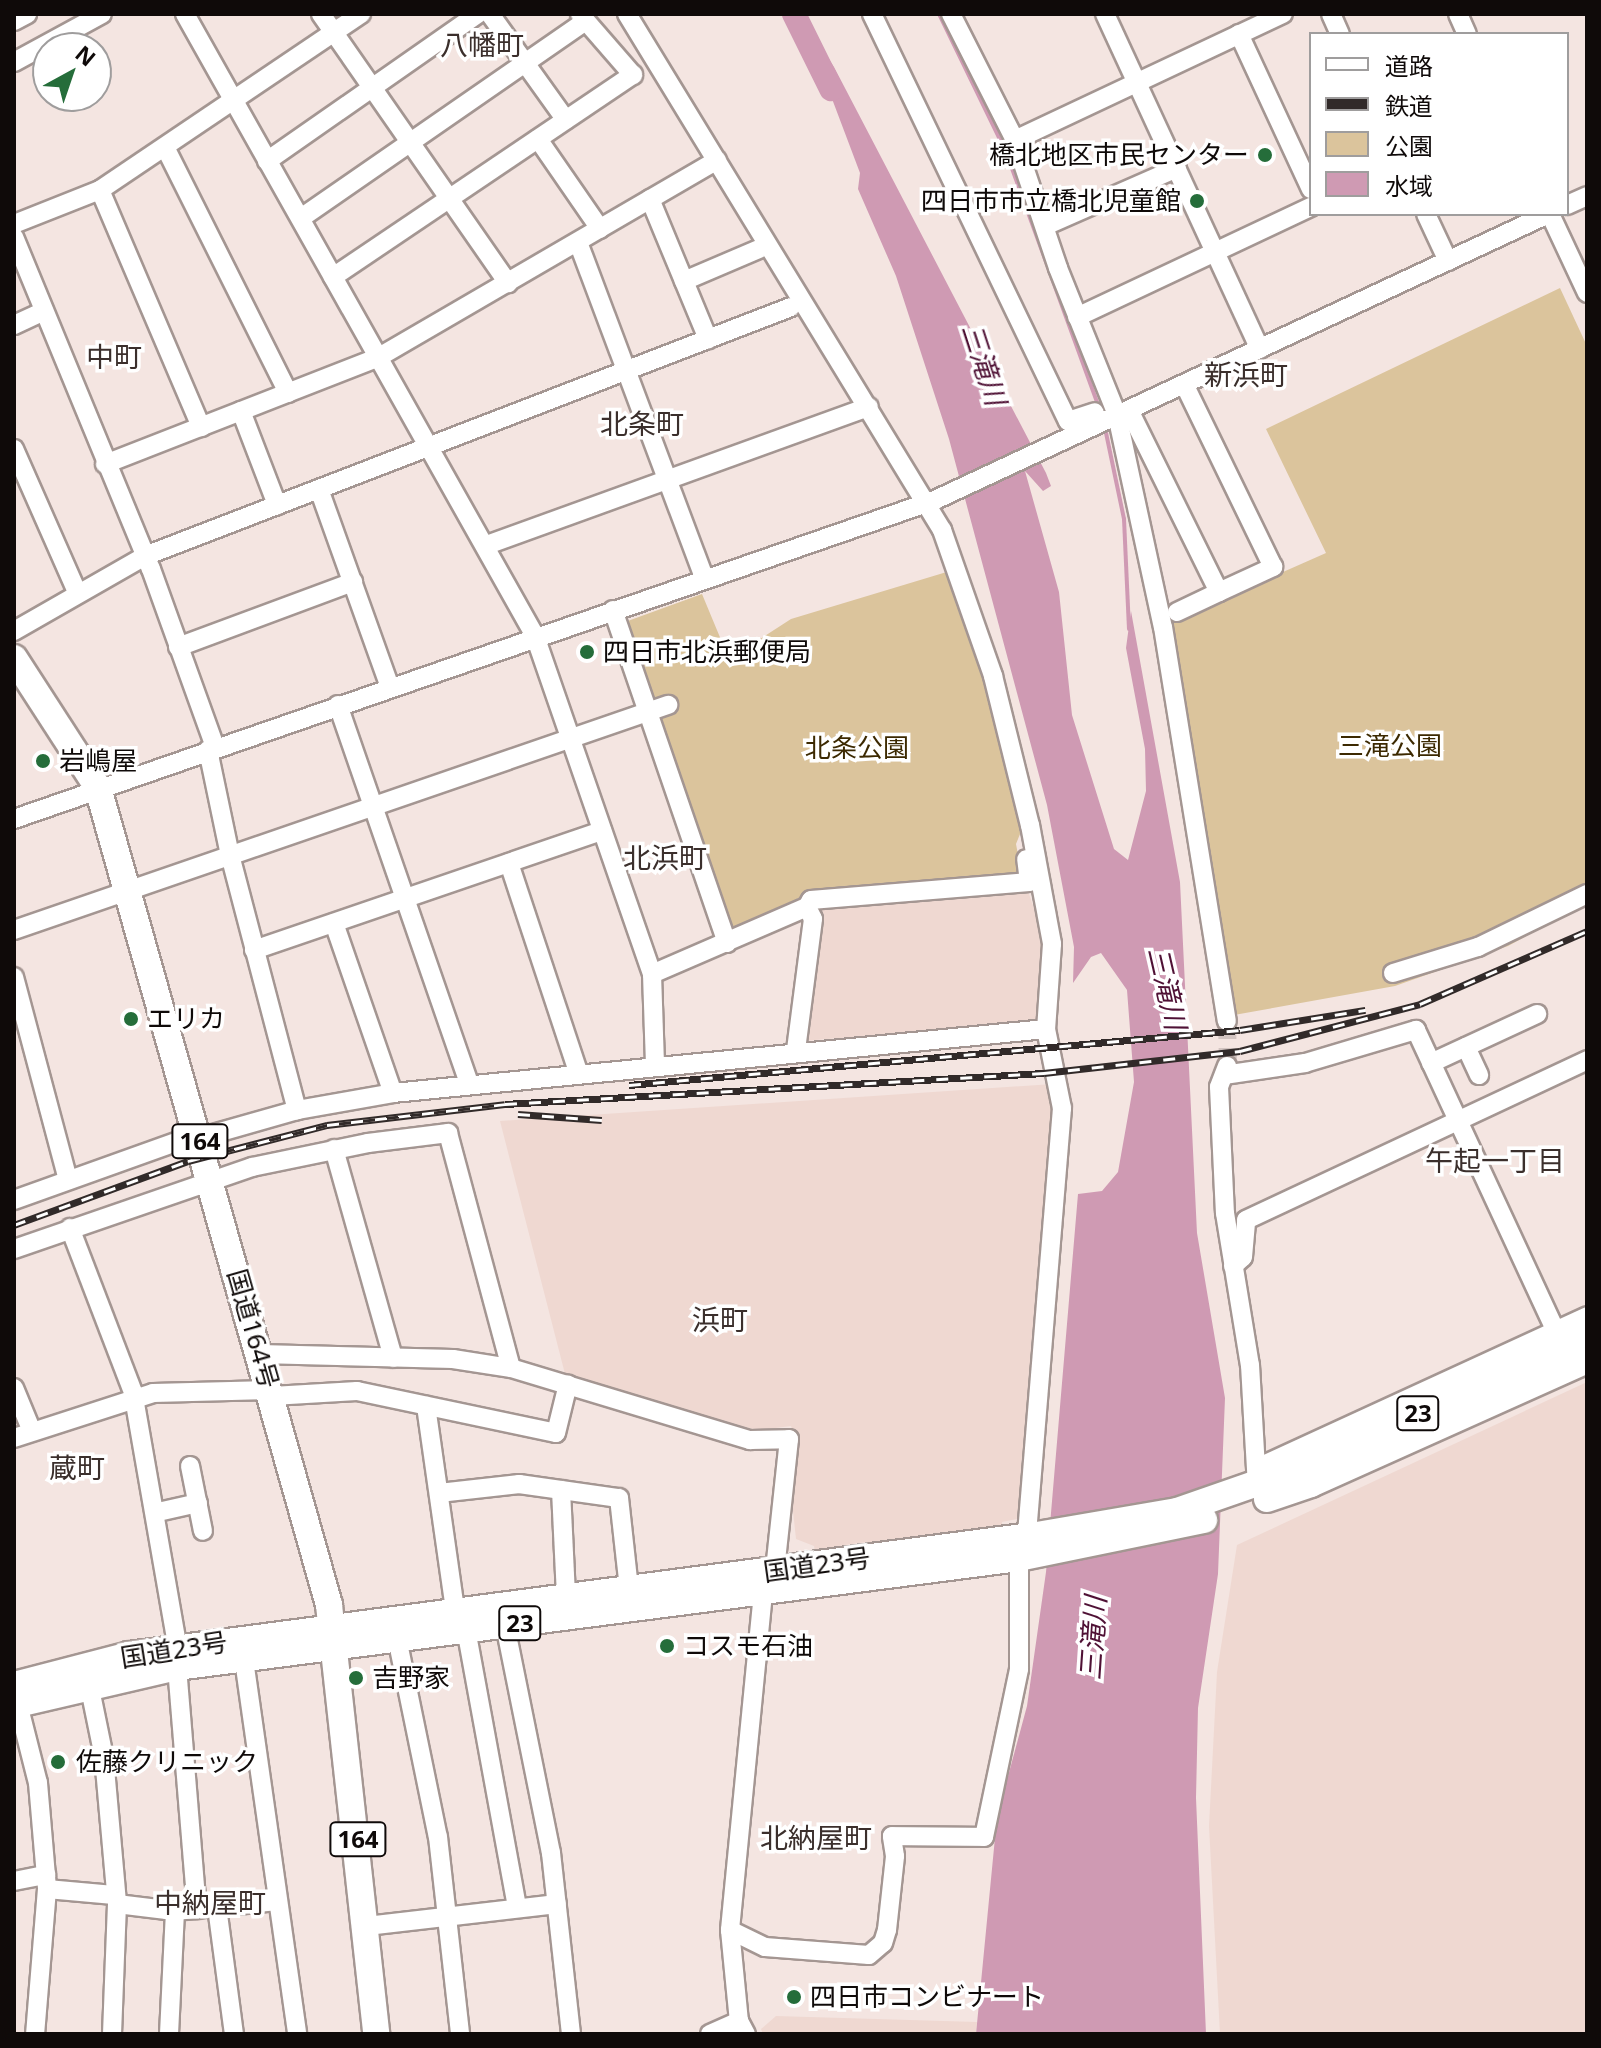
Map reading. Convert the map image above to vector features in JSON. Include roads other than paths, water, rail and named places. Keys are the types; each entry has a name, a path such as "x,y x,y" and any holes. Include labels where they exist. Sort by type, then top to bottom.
{"highway":[{"name":"国道164号","path":"14,658 98,788 271,1393 333,1636 367,1926 376,2034"},
{"name":"国道23号","path":"16,1688 89,1684 177,1658 333,1636 460,1620 505,1625 769,1582 1169,1531 1252,1487 1587,1332"},
{"name":"国道23号","path":"1252,1487 1311,1484 1587,1360"},
{"name":"国道23号","path":"16,1688 129,1655 244,1660 333,1636 397,1638 460,1620 566,1597 629,1589 769,1582"}],"street":[{"path":"14,21 27,14"},
{"path":"14,62 102,14"},
{"path":"185,14 487,545 535,636 652,974 655,1063"},
{"path":"321,14 508,283"},
{"path":"14,224 100,190 361,14"},
{"path":"267,161 478,14"},
{"path":"490,14 566,120"},
{"path":"627,14 930,501 972,610 1030,825 1052,944 1046,1029 1062,1108 1019,1669 984,1837 892,1836 895,1856 887,1930 883,1943 869,1955 765,1947 730,1930"},
{"path":"872,14 1068,421 1111,410 1184,384 1545,216"},
{"path":"951,14 1015,140 1111,410 1163,627 1227,1021"},
{"path":"1105,14 1260,349"},
{"path":"1015,140 1283,14"},
{"path":"301,218 525,63 583,18 633,75 333,277"},
{"path":"1239,34 1309,185"},
{"path":"538,139 600,229"},
{"path":"165,147 288,393"},
{"path":"105,464 379,357 717,160"},
{"path":"1045,226 1177,168"},
{"path":"100,190 201,427"},
{"path":"650,199 708,339"},
{"path":"1077,317 1309,208"},
{"path":"1427,216 1448,261"},
{"path":"1550,216 1587,293"},
{"path":"14,237 145,556 212,748 230,855 297,1110"},
{"path":"578,242 704,577"},
{"path":"684,281 759,249"},
{"path":"14,631 145,556 791,307"},
{"path":"14,325 44,311"},
{"path":"1177,612 1273,567 1184,384"},
{"path":"487,545 869,407"},
{"path":"14,819 930,501 1111,410"},
{"path":"1111,410 1219,592"},
{"path":"241,411 277,505"},
{"path":"14,449 78,594"},
{"path":"319,489 390,687"},
{"path":"178,647 353,582"},
{"path":"613,610 727,943"},
{"path":"338,705 402,899 469,1084"},
{"path":"14,930 128,888 668,705"},
{"path":"652,974 807,907 811,900 1029,882 1025,847 1030,825"},
{"path":"254,950 602,831"},
{"path":"509,863 578,1072"},
{"path":"1393,973 1478,947 1587,894"},
{"path":"796,1050 813,919 807,907"},
{"path":"334,923 393,1093"},
{"path":"14,977 68,1180"},
{"path":"1431,1063 1537,1014"},
{"path":"14,1200 199,1136 297,1110 393,1093 655,1063 1046,1029"},
{"path":"1555,1330 1416,1030 1305,1063 1226,1070 1219,1087 1225,1213 1250,1365 1252,1487 1587,1316"},
{"path":"1466,1047 1479,1075"},
{"path":"1233,1266 1243,1257 1246,1220 1587,1060"},
{"path":"14,1249 210,1180 334,1149 448,1133 511,1368"},
{"path":"334,1149 393,1358"},
{"path":"70,1228 135,1399 158,1512 177,1658 197,1909"},
{"path":"260,1354 393,1358 511,1368 750,1440 789,1439 759,1653 730,1930 743,2027 710,2034"},
{"path":"14,1388 22,1433 153,1393 357,1391 556,1433 568,1384"},
{"path":"426,1406 460,1620 517,1906"},
{"path":"190,1466 203,1531"},
{"path":"439,1493 519,1484 619,1498 629,1589"},
{"path":"561,1490 566,1597"},
{"path":"158,1512 198,1503"},
{"path":"505,1625 557,1904 566,2033"},
{"path":"397,1638 450,1915 460,2034"},
{"path":"244,1660 297,2034"},
{"path":"89,1684 104,1757 116,1900 112,2034"},
{"path":"16,1688 38,1783 46,1882 35,2034"},
{"path":"14,1881 46,1882 175,1911 278,1901"},
{"path":"367,1926 517,1906 557,1904"},
{"path":"217,1907 221,1968 234,2034"},
{"path":"169,2034 175,1911"}],"water":[{"path":"800,14 834,67 1046,473 1051,486 1043,491 1025,471 1059,592 1072,715 1114,849 1128,860 1146,791 1145,749 1126,648 1131,611 1180,882 1197,1233 1225,1398 1218,1574 1198,1708 1196,1798 1206,2034 976,2034 997,1817 1027,1706 1046,1572 1078,1194 1102,1191 1118,1172 1134,1082 1127,990 1101,953 1091,957 1073,983 1074,947 1047,805 949,439 896,276 858,189 860,173"}],"waterway":[{"name":"三滝川","path":"794,14 831,89"},
{"path":"939,14 1006,152 1099,408"},
{"path":"1105,428 1124,519 1129,629"}],"tunnel":[{"path":"1227,1021 1228,1064"}],"railway":[{"path":"14,1225 188,1161 327,1125 505,1104 1044,1073 1240,1051 1420,1004 1587,931"},
{"path":"629,1085 1240,1030 1365,1010"},
{"path":"518,1114 602,1120"}],"place":[{"name":"橋北地区市民センター","path":"1265,155"},
{"name":"四日市市立橋北児童館","path":"1197,201"},
{"name":"四日市北浜郵便局","path":"587,652"},
{"name":"岩嶋屋","path":"43,761"},
{"name":"エリカ","path":"131,1019"},
{"name":"コスモ石油","path":"667,1646"},
{"name":"吉野家","path":"356,1678"},
{"name":"佐藤クリニック","path":"58,1762"},
{"name":"四日市コンビナート","path":"794,1997"}],"district":[{"name":"八幡町","path":"482,44"},
{"name":"中町","path":"114,356"},
{"name":"新浜町","path":"1246,374"},
{"name":"北条町","path":"642,423"},
{"name":"北浜町","path":"665,857"},
{"name":"午起一丁目","path":"1495,1160"},
{"name":"浜町","path":"720,1319"},
{"name":"蔵町","path":"77,1467"},
{"name":"北納屋町","path":"816,1837"},
{"name":"中納屋町","path":"210,1902"}],"park label":[{"name":"三滝公園","path":"1390,746"},
{"name":"北条公園","path":"857,748"}]}
